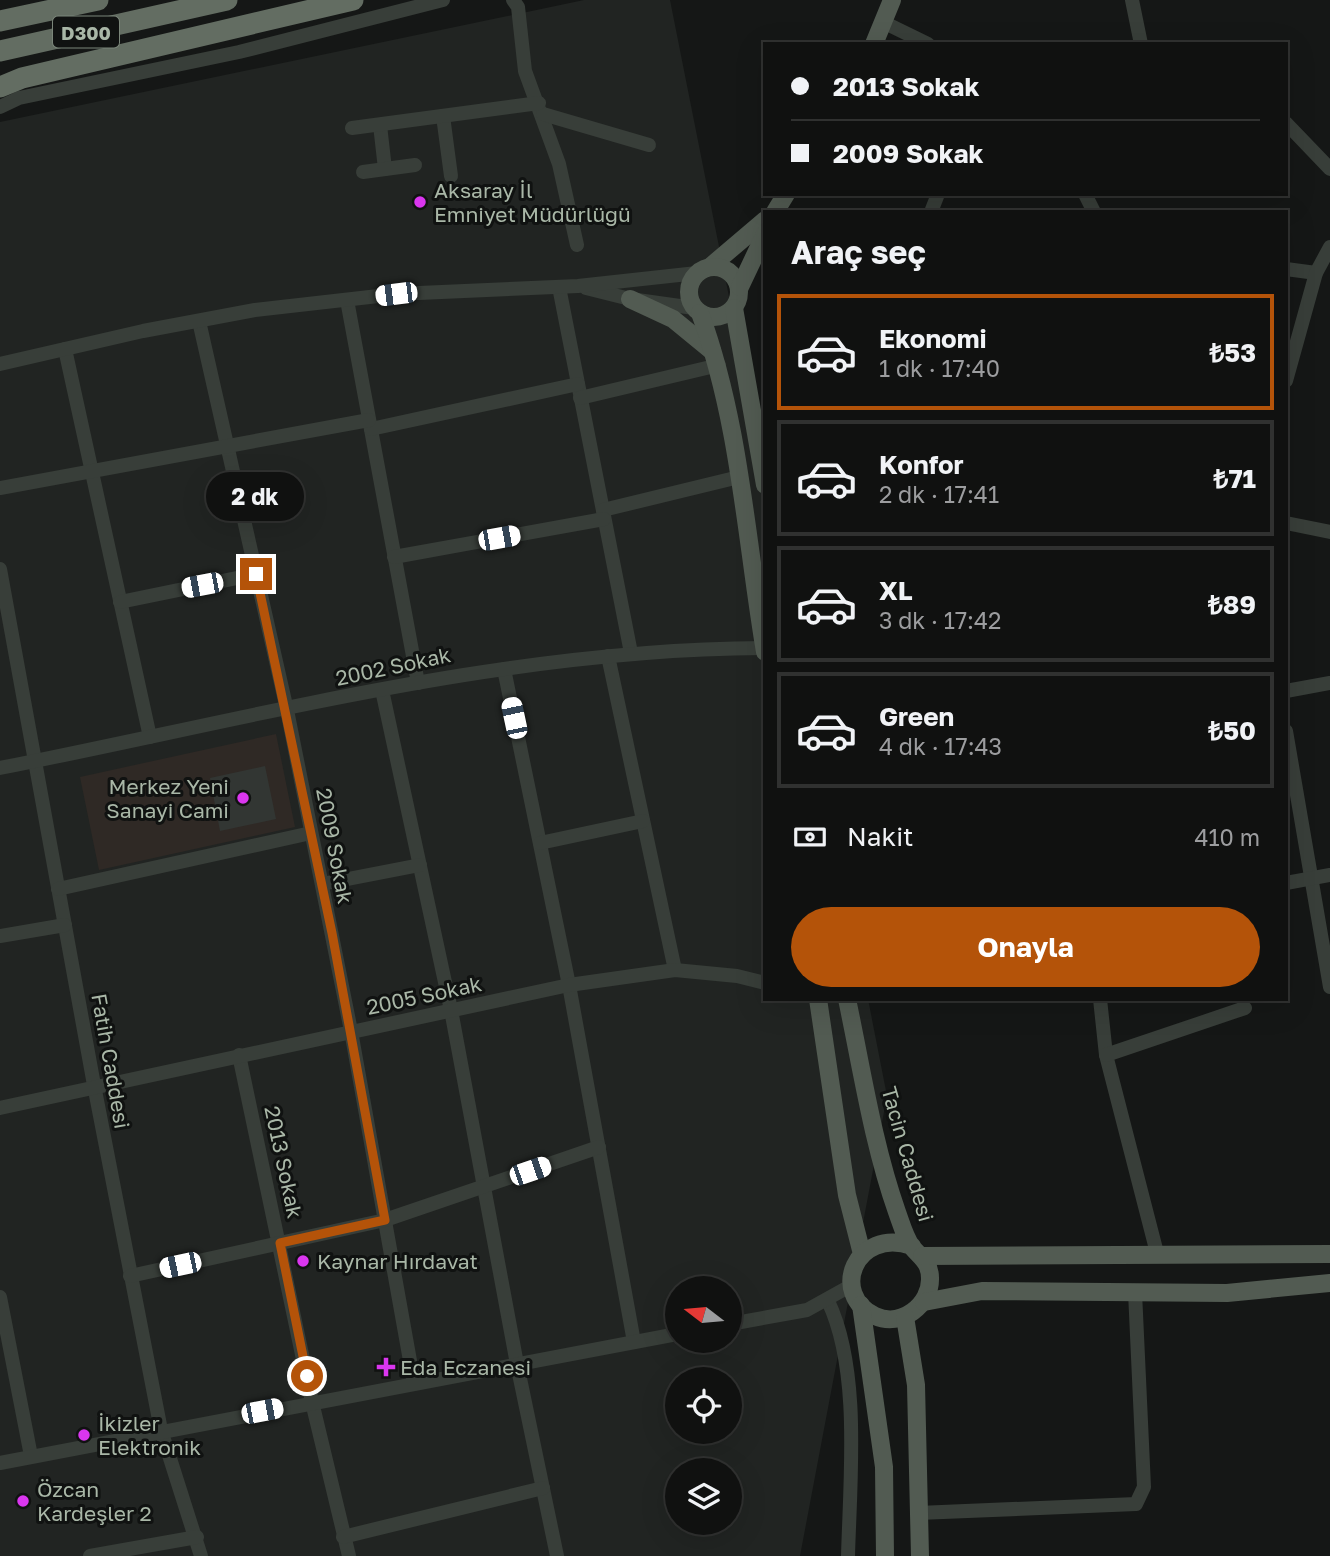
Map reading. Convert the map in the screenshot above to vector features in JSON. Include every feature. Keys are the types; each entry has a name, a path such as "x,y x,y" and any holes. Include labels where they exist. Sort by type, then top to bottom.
{"highway":[{"name":"D300","path":"0,22 97,0"},
{"name":"D300","path":"0,51 227,0"},
{"path":"0,84 352,0"}],"main road":[{"path":"875,42 885,23 892,0"},
{"path":"763,222 704,269 689,293 717,359 739,477 763,636"},
{"path":"763,238 740,287 734,308 759,413 763,461"},
{"path":"704,269 726,269 740,287"},
{"path":"630,299 673,319 717,359"},
{"path":"697,310 714,317 734,308"},
{"path":"818,1001 847,1195 862,1254"},
{"name":"Tacin Caddesi","path":"847,1001 871,1115 897,1212 931,1279 924,1302"},
{"path":"885,1556 884,1467 861,1305 852,1285 853,1269 862,1254 877,1243 895,1241 917,1251 1330,1254"},
{"path":"861,1305 878,1317 905,1317 924,1302 982,1292 1227,1293 1330,1283"},
{"path":"905,1317 916,1385 920,1556"}],"street":[{"path":"0,107 19,98 240,52 443,0"},
{"path":"513,0 518,7 525,71 541,108 577,245"},
{"path":"1132,0 1141,42"},
{"path":"885,23 924,42"},
{"path":"352,128 443,116 541,108 649,145"},
{"path":"443,116 451,176"},
{"path":"380,125 385,169"},
{"path":"1288,125 1330,169"},
{"path":"363,172 415,165"},
{"path":"1288,374 1316,273 1330,247"},
{"path":"0,365 198,321 347,300 396,294 578,286 704,269"},
{"path":"1288,269 1316,273"},
{"path":"578,286 630,299 697,310"},
{"path":"559,287 631,653"},
{"path":"347,300 418,683"},
{"name":"2009 Sokak","path":"198,321 287,709 351,1031 414,1383"},
{"path":"65,349 150,737"},
{"path":"0,488 227,447 579,391 717,359"},
{"path":"394,557 604,515 739,477"},
{"path":"1288,523 1330,532"},
{"name":"Fatih Caddesi","path":"0,569 5,624 35,761 94,1086 161,1430 201,1556"},
{"path":"120,601 256,574"},
{"name":"2002 Sokak","path":"0,768 503,668 631,653 763,649"},
{"path":"608,656 675,970"},
{"path":"503,668 569,985 634,1342"},
{"path":"1288,691 1330,684"},
{"path":"382,690 451,1010 517,1364 557,1556"},
{"path":"1288,752 1292,793 1312,877 1330,987"},
{"path":"540,843 643,821"},
{"path":"58,889 312,833"},
{"path":"322,884 419,865"},
{"path":"1288,883 1330,875"},
{"path":"0,936 65,925"},
{"name":"2005 Sokak","path":"0,1108 569,985 675,970 737,976 763,982"},
{"path":"1100,1001 1105,1055 1157,1254"},
{"path":"1105,1055 1245,1008"},
{"name":"2013 Sokak","path":"239,1055 312,1402 349,1556"},
{"path":"130,1276 385,1220 599,1147"},
{"path":"742,1322 807,1310 828,1301 852,1285"},
{"path":"918,1513 1136,1504 1144,1487 1135,1292"},
{"path":"0,1297 32,1456"},
{"path":"828,1301 841,1328 851,1431 848,1556"},
{"path":"0,1463 161,1430 665,1336"},
{"path":"343,1537 543,1488"},
{"path":"90,1556 197,1537"}],"shaded area":[{"path":"584,0 670,0 763,468 763,1001 868,1001 887,1096 800,1556 0,1556 0,122"},
{"path":"276,734 295,827 99,870 80,777"}],"building":[{"name":"Merkez Yeni Sanayi Cami","path":"265,766 276,819 220,831 210,778"}],"place":[{"name":"Aksaray İl Emniyet Müdürlüğü","path":"420,202"},
{"name":"Merkez Yeni Sanayi Cami","path":"243,798"},
{"name":"Kaynar Hırdavat","path":"303,1261"},
{"name":"Eda Eczanesi","path":"386,1367"},
{"name":"İkizler Elektronik","path":"84,1435"},
{"name":"Özcan Kardeşler 2","path":"23,1501"}],"route":[{"path":"256,574 287,709 332,933 385,1220 280,1243 307,1376"}]}
